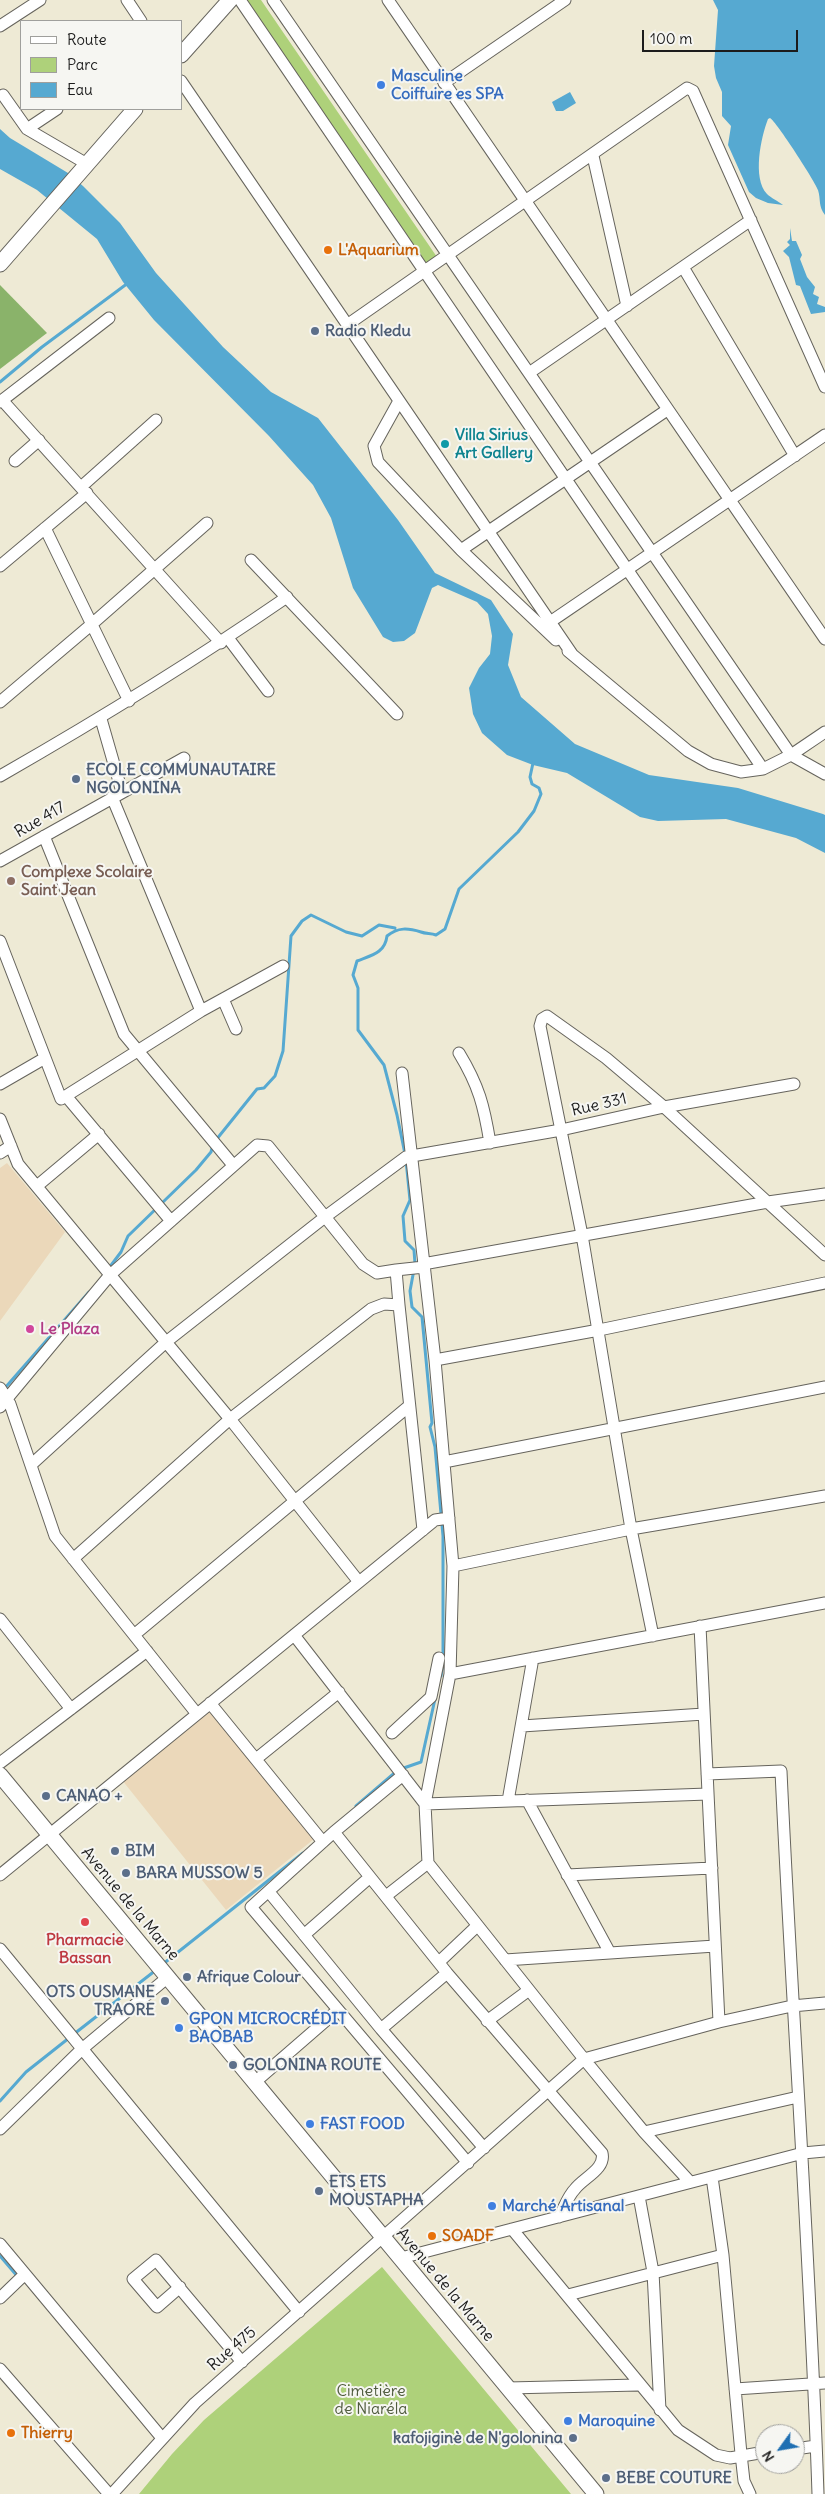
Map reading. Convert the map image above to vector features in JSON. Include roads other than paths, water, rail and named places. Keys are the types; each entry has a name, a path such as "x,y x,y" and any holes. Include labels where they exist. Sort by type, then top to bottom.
{"street":[{"path":"0,26 40,0"},
{"path":"127,0 140,20"},
{"path":"182,54 230,0"},
{"path":"240,0 763,769"},
{"path":"273,0 791,755 825,774"},
{"path":"444,83 565,0"},
{"path":"394,2 444,83 525,203 825,640"},
{"path":"182,82 572,654"},
{"path":"347,325 593,156 685,89 691,89 825,387"},
{"path":"3,95 27,129 87,164"},
{"path":"27,129 56,110"},
{"path":"0,264 134,110"},
{"path":"593,156 627,306"},
{"path":"529,373 751,220"},
{"path":"683,267 795,456"},
{"path":"109,318 1,401 39,440 155,569 225,640 268,691"},
{"path":"399,401 374,446 374,455 383,469 461,550 572,654 688,751 711,764 741,772 763,769 791,755 825,732"},
{"path":"461,550 667,410"},
{"path":"0,566 45,528 156,420"},
{"path":"550,622 825,435"},
{"path":"15,461 39,440"},
{"path":"0,702 207,523"},
{"path":"45,528 129,701"},
{"path":"251,560 397,714"},
{"path":"0,776 101,719 225,640 287,597"},
{"path":"101,719 117,794 201,1011"},
{"name":"Rue 417","path":"0,861 184,758"},
{"path":"44,836 124,1034 233,1165"},
{"path":"0,941 61,1099 201,1011 283,966"},
{"path":"224,999 236,1029"},
{"path":"653,1636 631,1529 582,1235 540,1026 542,1019 547,1016 606,1058 664,1106 825,1255"},
{"path":"459,1054 472,1075 482,1098 490,1143"},
{"path":"0,1084 45,1058"},
{"path":"392,1733 438,1699 450,1674 453,1566 443,1519 444,1462 435,1360 408,1156 402,1074"},
{"name":"Rue 331","path":"408,1156 561,1130 664,1106 794,1084"},
{"path":"66,1096 171,1221"},
{"path":"0,1119 18,1164 230,1419 359,1582"},
{"path":"37,1186 99,1134"},
{"path":"198,1714 54,1536 32,1464 3,1396 110,1275 233,1165 258,1145 268,1146 363,1264 378,1273 768,1202 825,1194"},
{"path":"0,1153 11,1146"},
{"path":"32,1464 166,1342 325,1216 408,1156"},
{"path":"396,1270 423,1530"},
{"path":"435,1360 599,1330 825,1283"},
{"path":"73,1559 230,1419 371,1309 384,1304 399,1305"},
{"path":"444,1462 825,1387"},
{"path":"134,1635 409,1406"},
{"path":"453,1566 631,1529 825,1496"},
{"path":"0,1875 423,1530 443,1519"},
{"path":"450,1674 825,1603"},
{"path":"0,1619 71,1709"},
{"path":"700,1626 719,2022"},
{"path":"294,1635 425,1804"},
{"path":"0,1763 147,1651"},
{"path":"439,1658 438,1699 425,1804 428,1863 584,2059 644,2132 690,2182"},
{"path":"508,1801 534,1658"},
{"path":"256,1759 339,1692"},
{"path":"210,1703 323,1842"},
{"path":"522,1726 704,1714"},
{"path":"707,1774 780,1771 792,2006 819,2384 816,2446 818,2494"},
{"name":"Avenue de la Marne","path":"0,1775 596,2494"},
{"path":"402,1775 334,1832 251,1907 468,2163"},
{"path":"425,1804 708,1794"},
{"path":"527,1800 610,1953"},
{"path":"334,1832 487,2021 602,2153 604,2159 601,2164 574,2189 559,2216"},
{"path":"386,1896 428,1863"},
{"path":"567,1875 712,1868"},
{"path":"304,1934 370,1877"},
{"path":"269,1892 381,2029 484,2148"},
{"path":"439,1962 477,1926"},
{"path":"504,1960 715,1946"},
{"path":"0,1949 299,2312"},
{"path":"381,2029 448,1973"},
{"path":"0,2129 82,2049 168,1977"},
{"path":"487,2021 529,1990"},
{"path":"584,2059 719,2022 792,2006 825,2003"},
{"path":"255,2082 338,2010"},
{"name":"Rue 475","path":"111,2494 195,2403 384,2238 584,2059"},
{"path":"644,2132 798,2097"},
{"path":"400,2258 803,2153 825,2151"},
{"path":"712,2177 723,2256 740,2454 744,2481 750,2494"},
{"path":"639,2196 652,2272 660,2410"},
{"path":"512,2229 568,2295 638,2385 678,2430 716,2454 730,2458 740,2454 755,2453"},
{"path":"0,2244 162,2438"},
{"path":"568,2295 652,2272 723,2256"},
{"path":"0,2298 25,2274"},
{"path":"180,2287 242,2362"},
{"path":"0,2369 111,2494"},
{"path":"735,2389 819,2384"},
{"path":"508,2388 638,2385"},
{"path":"805,2448 816,2446"}],"water":[{"path":"713,0 825,0 825,215 821,209 816,185 787,140 770,118 765,127 759,157 760,178 762,187 767,194 783,205 768,203 756,198 749,192 728,145 731,126 722,116 722,92 716,78 714,66 718,10"},
{"path":"570,92 576,103 563,111 556,111 552,102"},
{"path":"0,129 10,138 68,173 83,186 120,223 156,273 223,347 271,392 318,418 398,520 435,573 491,600 513,634 508,665 521,697 575,744 649,775 738,788 825,815 825,853 796,838 726,819 658,821 640,817 567,773 533,765 507,755 482,733 473,714 469,688 479,668 490,654 492,636 488,614 477,602 438,585 432,588 415,633 404,641 393,642 383,637 353,588 331,518 313,485 269,436 154,320 123,282 97,239 37,190 0,169"},
{"path":"790,228 792,241 796,241 802,255 800,259 807,277 815,287 813,294 819,297 817,304 825,307 825,312 811,314 800,286 796,285 789,257 783,251 790,245 787,242 790,239"}],"waterway":[{"path":"0,382 42,347 128,283"},
{"path":"405,1154 384,1065 358,1030 358,988 353,975 357,961 381,950 387,936 395,931 407,929 436,935 445,929 459,889 518,832 534,811 541,794 539,788 532,784 530,777 533,763"},
{"path":"216,1140 257,1089 264,1088 275,1076 283,1051 291,936 302,921 311,915 346,932 362,936 379,925 395,928"},
{"path":"109,1268 121,1252 128,1236 196,1170 211,1152 213,1145"},
{"path":"406,1160 410,1200 403,1216 405,1241 414,1250 415,1264 410,1291 412,1307 422,1317 432,1423 430,1427 435,1447 443,1536 443,1657"},
{"path":"4,1389 89,1292"},
{"path":"441,1676 443,1663"},
{"path":"356,1806 398,1770 421,1762 435,1699"},
{"path":"163,1964 303,1853"},
{"path":"74,2034 156,1970"},
{"path":"0,2101 26,2072 69,2038"},
{"path":"0,2256 18,2277"}],"place":[{"name":"Masculine Coiffuire es SPA","path":"381,85"},
{"name":"L'Aquarium","path":"328,250"},
{"name":"Radio Kledu","path":"315,331"},
{"name":"Villa Sirius Art Gallery","path":"445,444"},
{"name":"ECOLE COMMUNAUTAIRE NGOLONINA","path":"76,779"},
{"name":"Complexe Scolaire Saint Jean","path":"11,881"},
{"name":"Le Plaza","path":"30,1329"},
{"name":"CANAO +","path":"46,1796"},
{"name":"BIM","path":"115,1851"},
{"name":"BARA MUSSOW 5","path":"126,1873"},
{"name":"Pharmacie Bassan","path":"85,1922"},
{"name":"Afrique Colour","path":"187,1977"},
{"name":"OTS OUSMANE TRAORE","path":"165,2001"},
{"name":"GPON MICROCRÉDIT BAOBAB","path":"179,2028"},
{"name":"GOLONINA ROUTE","path":"233,2065"},
{"name":"FAST FOOD","path":"310,2124"},
{"name":"ETS ETS MOUSTAPHA","path":"319,2191"},
{"name":"Marché Artisanal","path":"492,2206"},
{"name":"SOADF","path":"432,2236"},
{"name":"Maroquine","path":"568,2421"},
{"name":"Thierry","path":"11,2433"},
{"name":"kafojiginè de N'golonina","path":"573,2438"},
{"name":"BEBE COUTURE","path":"606,2478"}],"park label":[{"name":"Cimetière de Niaréla","path":"371,2400"}]}
